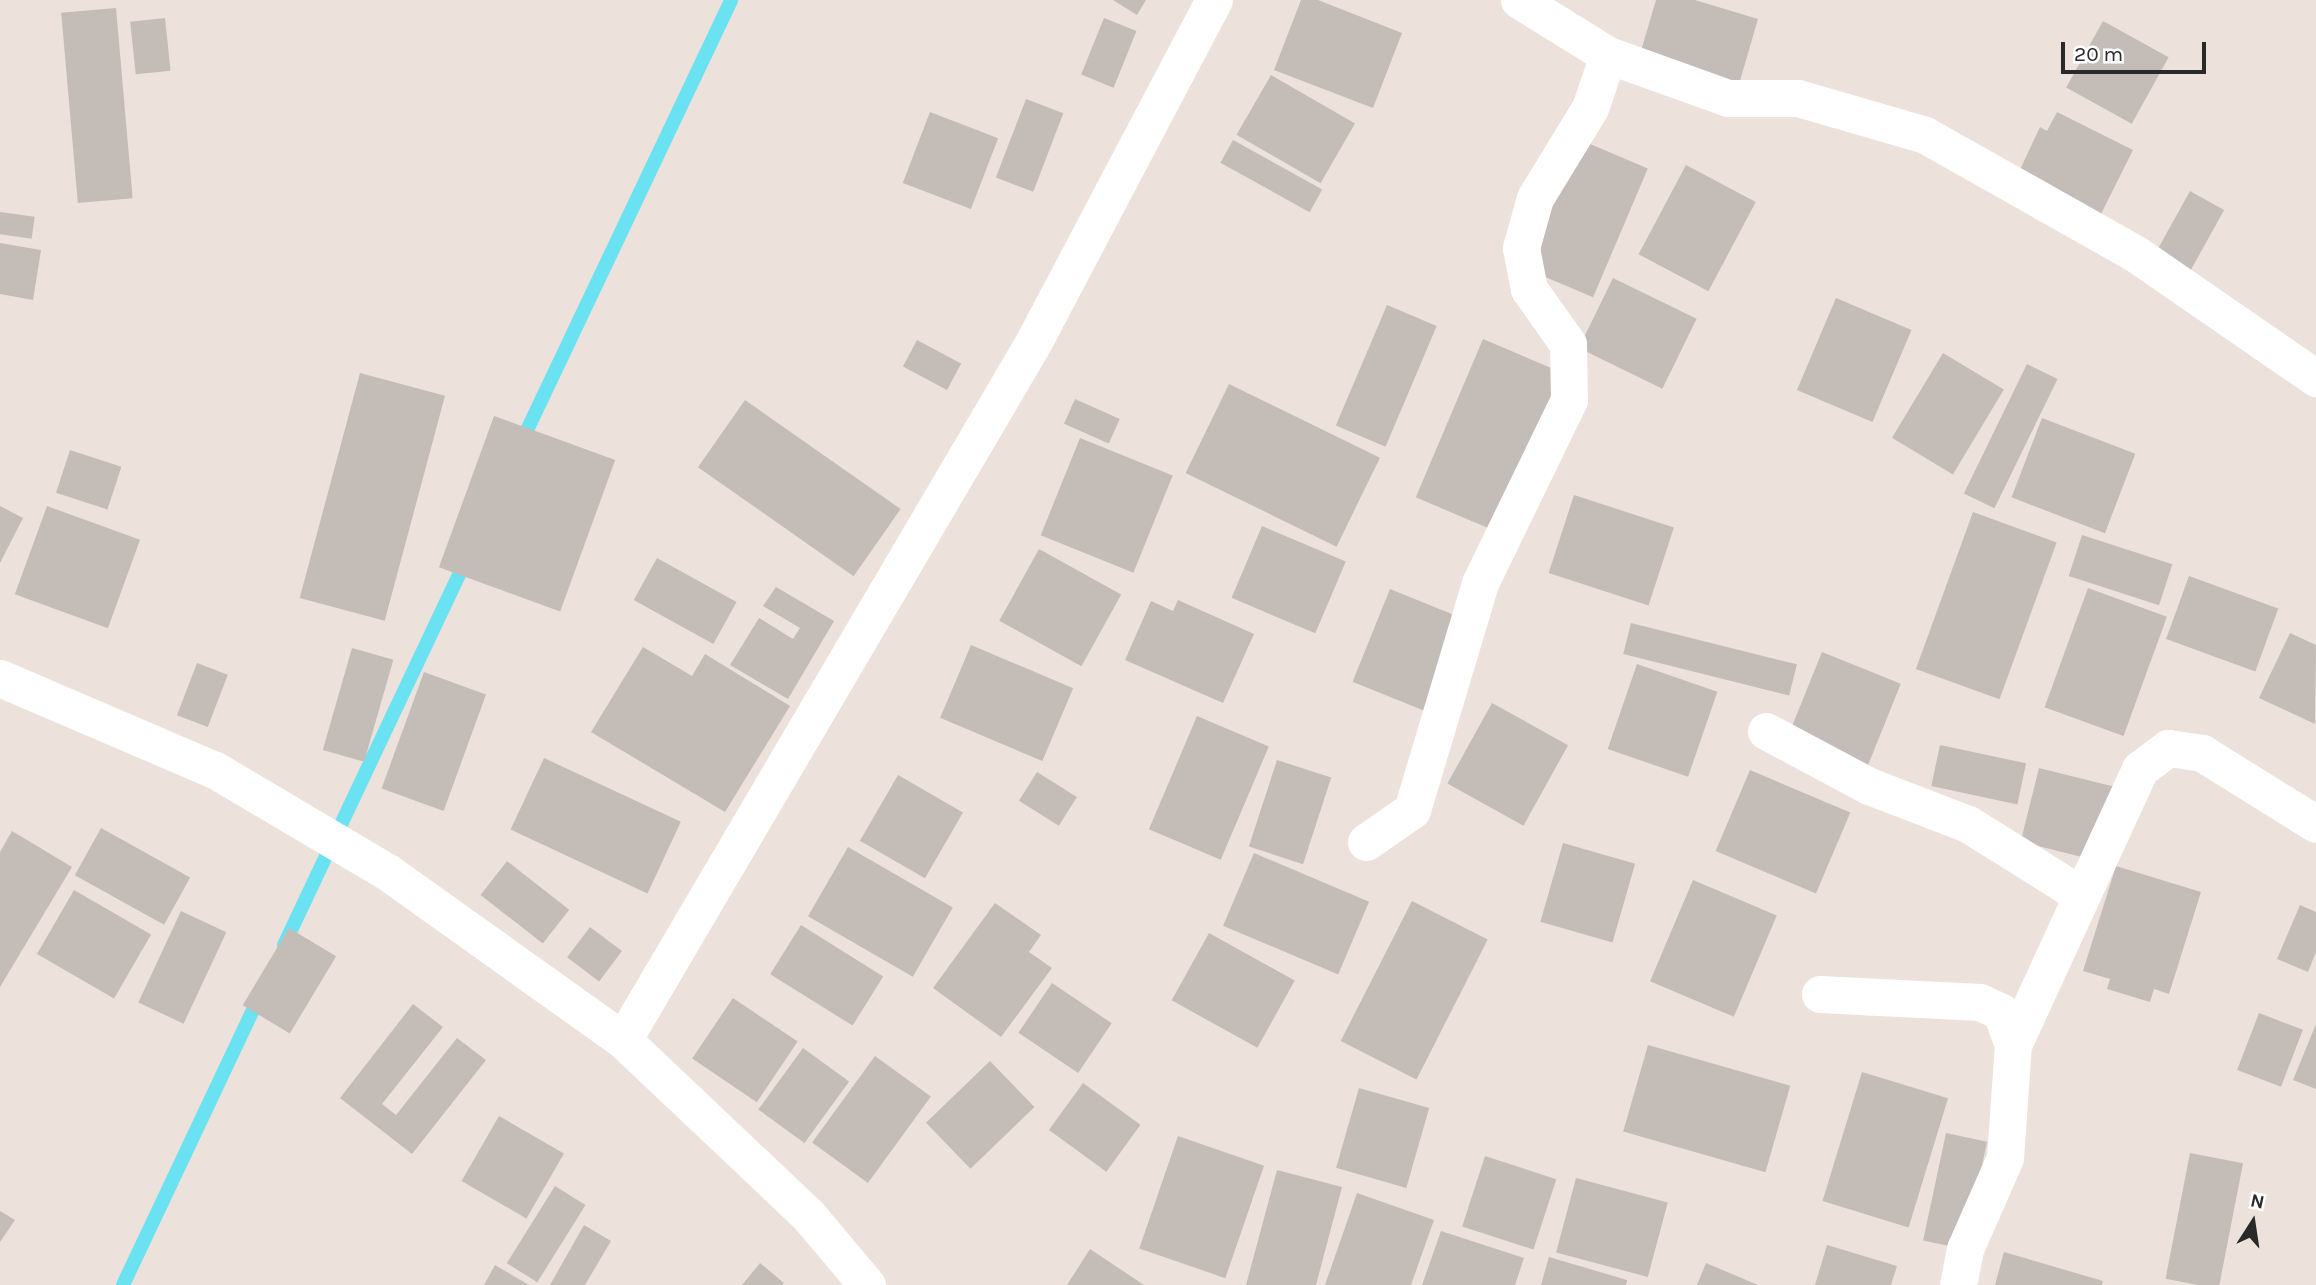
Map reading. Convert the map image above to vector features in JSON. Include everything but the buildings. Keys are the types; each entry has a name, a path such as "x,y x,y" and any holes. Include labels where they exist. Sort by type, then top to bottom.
{"street":[{"path":"623,1040 1033,343 1214,0"},
{"path":"1519,0 1608,55 1728,98 1798,98 1925,135 2136,254 2316,378"},
{"path":"1366,842 1412,810 1480,583 1569,400 1568,345 1529,289 1521,248 1535,198 1590,108 1608,55"},
{"path":"0,678 226,777 386,871 623,1040 808,1215 867,1285"},
{"path":"1766,731 1869,786 1968,824 2080,894"},
{"path":"1958,1285 1965,1250 2005,1158 2013,1045 2057,960 2080,894 2140,769 2168,748 2202,753 2316,824"},
{"path":"1820,994 1980,1002 2001,1012 2013,1045"}],"waterway":[{"path":"520,445 731,0"},
{"path":"284,945 467,558"},
{"path":"123,1285 260,995"}]}
